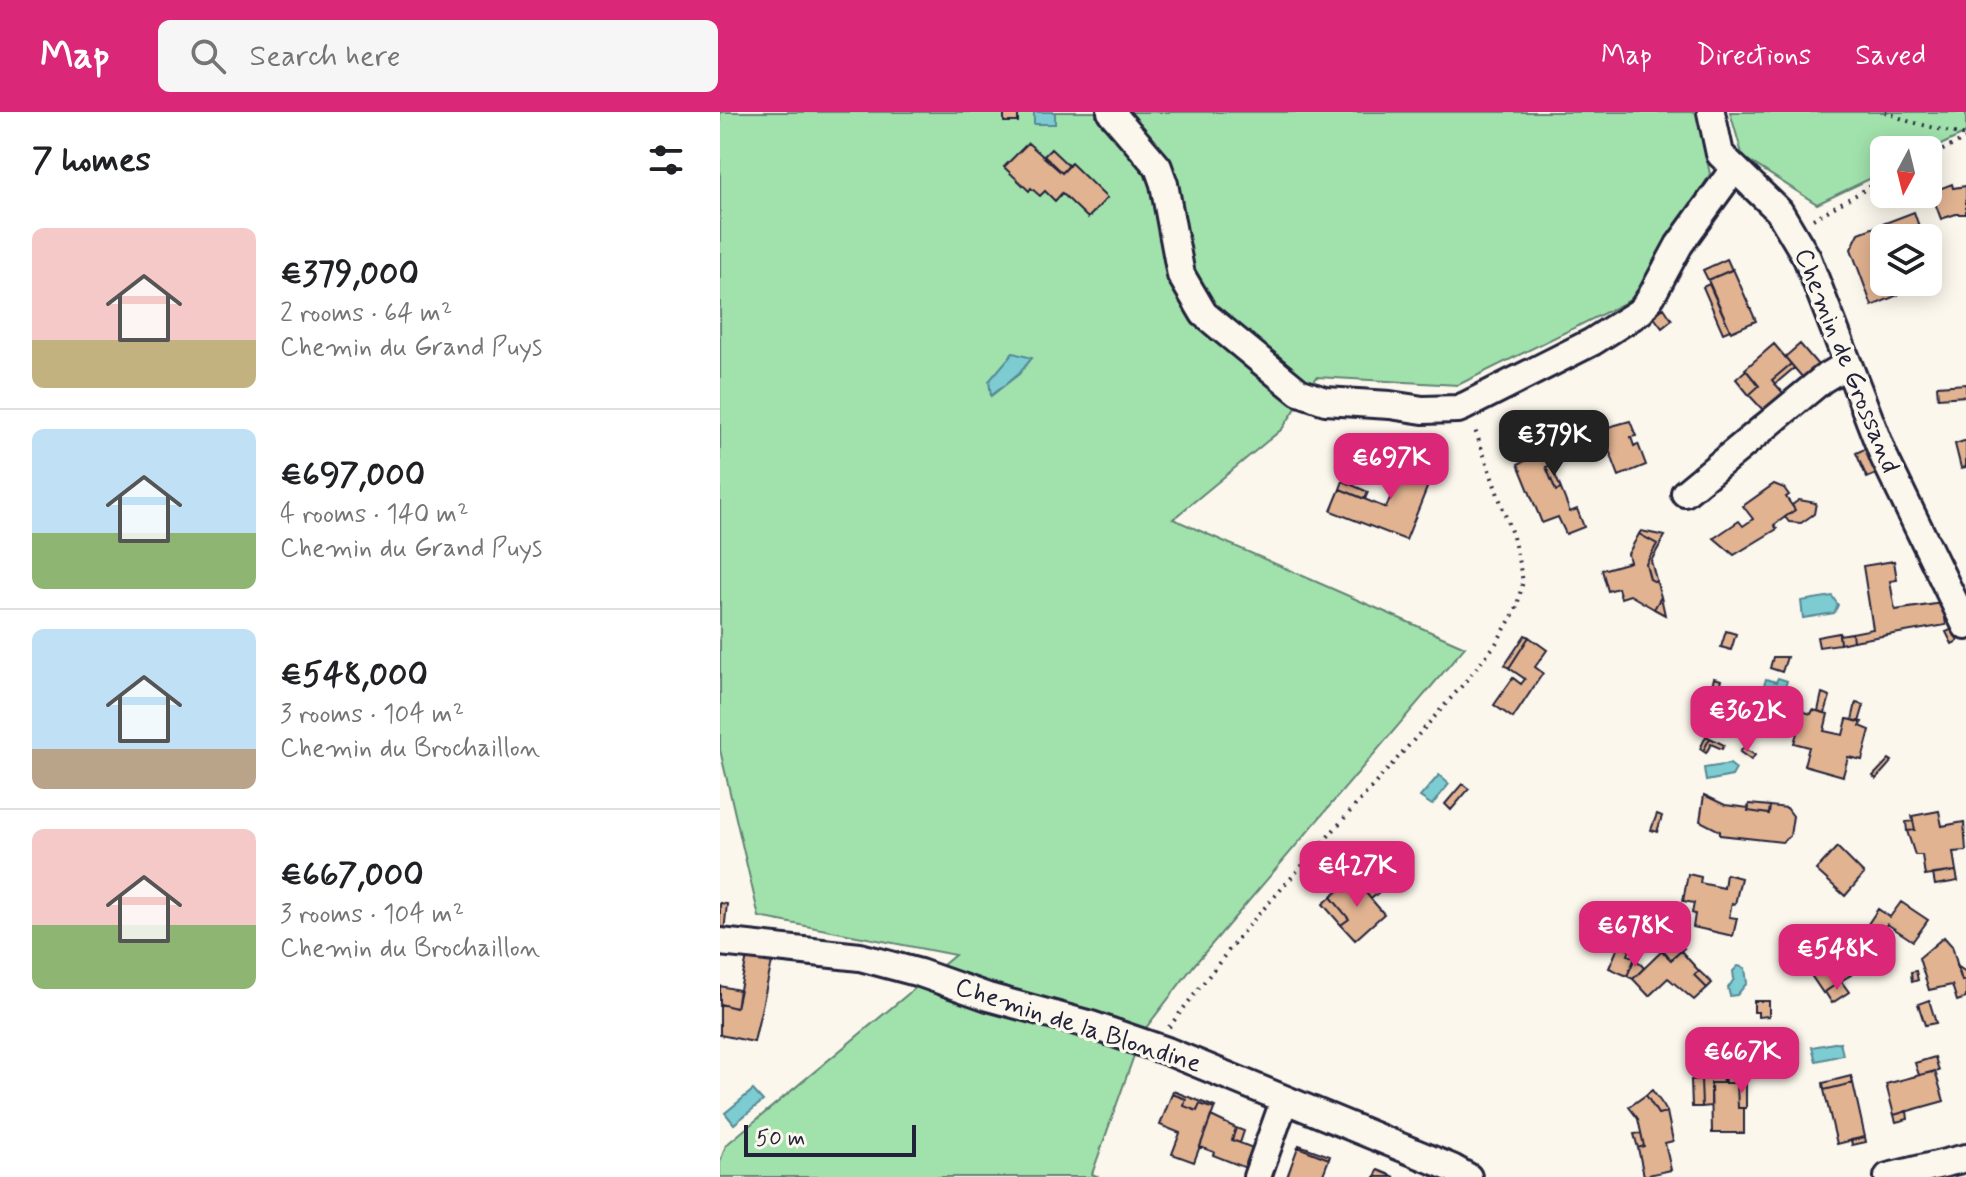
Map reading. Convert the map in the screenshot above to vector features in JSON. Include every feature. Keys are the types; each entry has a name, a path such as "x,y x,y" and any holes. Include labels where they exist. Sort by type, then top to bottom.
{"street":[{"path":"1111,112 1158,167 1181,275 1204,314 1299,392 1325,401 1423,410 1465,406 1592,342 1641,311 1679,245 1734,169"},
{"name":"Chemin de Grossand","path":"1711,112 1720,154 1779,211 1807,258 1884,457 1966,626"},
{"path":"1685,493 1823,379 1848,364"},
{"name":"Chemin de la Blondine","path":"720,942 860,957 1091,1025 1154,1046 1468,1177"},
{"path":"1257,1177 1284,1101"},
{"path":"1888,1177 1966,1158"}],"path":[{"path":"1885,112 1966,138"},
{"path":"1942,150 1966,138"},
{"path":"1795,237 1812,220 1870,187"},
{"path":"1154,1046 1243,932 1460,688 1495,645 1516,610 1523,581 1513,537 1465,406"}],"green space":[{"path":"720,112 1697,112 1710,174 1637,297 1458,385 1317,377 1282,429 1173,519 1465,647 1195,964 1142,1033 1092,1174 1099,1177 720,1177 720,1162 726,1145 955,955 759,917 720,750"},
{"path":"1730,112 1966,112 1966,133 1942,144 1942,136 1870,136 1870,179 1817,204 1743,157"}],"water":[{"path":"1034,112 1055,112 1055,124 1034,124"},
{"path":"1013,353 1032,358 1019,374 991,396 989,381"},
{"path":"1832,596 1838,605 1834,613 1803,618 1801,601"},
{"path":"1778,678 1787,681 1784,690 1779,689 1772,713 1757,708 1766,679 1776,682"},
{"path":"1730,764 1736,769 1732,776 1706,781 1704,768"},
{"path":"1439,775 1449,784 1432,805 1420,797"},
{"path":"1738,966 1745,968 1747,983 1737,995 1730,996 1728,988 1734,979 1733,971"},
{"path":"1840,1042 1843,1055 1816,1061 1812,1047"},
{"path":"753,1090 763,1101 734,1124 725,1113"}],"building":[{"path":"1004,112 1018,112 1018,122 1004,122"},
{"path":"1028,143 1062,173 1071,163 1107,198 1088,218 1062,193 1055,201 1045,191 1040,196 1031,188 1029,191 1004,167"},
{"path":"1051,149 1069,166 1062,173 1044,156"},
{"path":"1952,184 1953,188 1966,186 1966,214 1941,219 1937,208 1942,208 1942,188"},
{"path":"1914,212 1918,224 1883,224"},
{"path":"1870,229 1870,296 1896,296 1872,306 1851,249 1859,233"},
{"path":"1727,259 1732,270 1708,280 1703,270"},
{"path":"1733,269 1756,321 1731,332 1708,280"},
{"path":"1709,284 1730,330 1723,333 1703,287"},
{"path":"1664,308 1672,320 1662,328 1653,316"},
{"path":"1774,344 1791,364 1772,380 1784,394 1764,411 1749,395 1759,386 1745,369"},
{"path":"1800,344 1818,365 1803,378 1785,357"},
{"path":"1791,364 1794,368 1775,384 1772,380"},
{"path":"1746,370 1759,386 1749,395 1736,379"},
{"path":"1966,384 1966,396 1938,398 1937,386"},
{"path":"1630,421 1636,436 1631,437 1634,446 1638,444 1646,465 1619,476 1601,429"},
{"path":"1513,430 1516,438 1505,443 1502,435"},
{"path":"1516,438 1520,447 1509,452 1505,443"},
{"path":"1966,441 1966,467 1961,468 1955,444"},
{"path":"1869,447 1881,472 1867,478 1856,453"},
{"path":"1546,452 1551,465 1546,467 1556,491 1561,489 1570,512 1577,509 1584,527 1566,534 1558,517 1542,523 1518,464"},
{"path":"1408,454 1435,468 1406,540 1331,511 1340,489 1386,508"},
{"path":"1551,465 1561,489 1556,491 1546,467"},
{"path":"1343,481 1368,492 1365,499 1340,489"},
{"path":"1774,484 1784,488 1795,510 1774,525 1777,529 1734,555 1714,538 1739,521 1743,526 1753,519 1743,506"},
{"path":"1799,500 1816,503 1814,514 1801,523 1789,522 1785,517 1795,510 1792,505"},
{"path":"1641,531 1665,536 1651,561 1657,583 1650,579 1646,564 1657,544 1639,534"},
{"path":"1639,534 1657,544 1646,564 1650,579 1657,583 1661,597 1654,609 1630,595 1621,598 1618,588 1608,591 1602,570 1630,562 1628,554"},
{"path":"1894,561 1897,580 1890,581 1895,610 1943,603 1946,625 1853,641 1852,633 1873,629 1863,566"},
{"path":"1661,597 1665,615 1654,609"},
{"path":"1953,629 1958,641 1952,644 1946,632"},
{"path":"1726,631 1736,634 1731,650 1721,647"},
{"path":"1839,633 1840,644 1819,647 1817,637"},
{"path":"1852,633 1853,641 1840,644 1839,635"},
{"path":"1525,635 1529,637 1509,668 1505,665"},
{"path":"1529,637 1547,650 1535,667 1543,673 1513,718 1494,705 1513,678 1521,684 1525,679 1509,668"},
{"path":"1773,657 1787,657 1782,672 1770,668"},
{"path":"1714,678 1721,680 1718,690 1711,688"},
{"path":"1822,693 1830,696 1825,713 1818,711"},
{"path":"1856,703 1864,705 1859,722 1852,720"},
{"path":"1813,710 1828,714 1824,731 1843,735 1847,719 1862,722 1860,726 1870,730 1862,760 1848,757 1843,776 1804,765 1809,747 1794,743 1797,733 1785,730 1790,714 1801,716 1802,711 1811,714"},
{"path":"1706,736 1710,738 1703,751 1700,749"},
{"path":"1710,738 1724,745 1722,749 1711,744 1706,753 1703,751"},
{"path":"1743,748 1755,755 1751,760 1740,752"},
{"path":"1889,759 1892,761 1876,779 1873,776"},
{"path":"1462,784 1469,789 1451,810 1445,804"},
{"path":"1704,795 1725,805 1749,808 1748,811 1769,814 1770,806 1787,808 1793,816 1790,836 1782,842 1720,835 1720,831 1700,821"},
{"path":"1749,804 1770,806 1769,814 1748,811"},
{"path":"1939,811 1942,826 1964,822 1966,851 1953,852 1956,871 1925,876 1922,855 1915,855 1907,831 1915,830 1912,816"},
{"path":"1657,814 1662,816 1657,832 1651,830"},
{"path":"1913,821 1915,830 1907,831 1906,822"},
{"path":"1837,847 1864,874 1845,896 1816,870"},
{"path":"1956,871 1958,881 1935,885 1933,874"},
{"path":"1688,874 1701,877 1700,883 1724,888 1726,874 1741,878 1729,917 1737,918 1733,936 1693,927 1694,903 1683,901"},
{"path":"1353,878 1384,914 1355,940 1341,925 1349,919 1331,897"},
{"path":"1368,881 1379,892 1371,899 1361,887"},
{"path":"1331,897 1349,919 1341,925 1323,904"},
{"path":"1901,902 1928,920 1913,941 1887,924 1878,936 1866,927 1878,909 1890,917"},
{"path":"720,903 727,904 724,932 720,931"},
{"path":"1944,937 1952,946 1962,981 1966,980 1966,998 1957,1001 1952,985 1929,990 1919,958"},
{"path":"1671,938 1684,948 1671,960 1661,947"},
{"path":"1817,940 1844,979 1823,993 1796,953"},
{"path":"1619,945 1630,950 1628,955 1635,958 1627,976 1609,968"},
{"path":"1662,951 1671,960 1681,951 1699,971 1694,975 1707,988 1694,1000 1668,978 1649,996 1633,979"},
{"path":"747,957 772,962 754,1042 720,1035 720,1004 736,1008"},
{"path":"1635,958 1644,968 1633,979 1627,976"},
{"path":"1844,965 1851,975 1844,979 1837,969"},
{"path":"1957,966 1966,972 1966,980 1962,981"},
{"path":"1699,971 1712,983 1707,988 1694,975"},
{"path":"1916,971 1918,980 1912,982 1911,972"},
{"path":"1841,981 1849,992 1832,1003 1825,992"},
{"path":"720,986 739,990 736,1008 720,1004"},
{"path":"1929,1000 1936,1023 1925,1025 1918,1004"},
{"path":"1754,1001 1769,1001 1769,1016 1758,1017 1758,1012 1754,1012"},
{"path":"1935,1057 1939,1071 1919,1075 1915,1063"},
{"path":"1935,1071 1944,1101 1894,1115 1886,1084"},
{"path":"1707,1073 1722,1073 1723,1083 1711,1083 1711,1106 1702,1107 1701,1079 1705,1079"},
{"path":"1724,1073 1737,1073 1737,1083 1725,1083"},
{"path":"1851,1076 1853,1083 1824,1090 1823,1083"},
{"path":"1701,1079 1702,1107 1692,1107 1691,1080"},
{"path":"1746,1082 1746,1108 1738,1108 1737,1083"},
{"path":"1711,1083 1737,1083 1738,1108 1744,1108 1744,1133 1712,1133"},
{"path":"1853,1083 1865,1137 1837,1144 1824,1090"},
{"path":"1652,1090 1667,1112 1658,1114 1646,1095"},
{"path":"1173,1091 1215,1107 1200,1104 1197,1111 1184,1106 1186,1099 1172,1094"},
{"path":"1172,1094 1186,1099 1184,1106 1197,1111 1200,1104 1214,1109 1194,1162 1172,1154 1180,1133 1160,1125"},
{"path":"1646,1095 1658,1114 1667,1112 1673,1141 1665,1143 1671,1170 1644,1176 1638,1148 1644,1146 1638,1119 1629,1107"},
{"path":"1907,1111 1908,1119 1896,1122 1894,1115"},
{"path":"1211,1116 1236,1128 1232,1140 1253,1148 1246,1168 1200,1147"},
{"path":"1236,1128 1244,1131 1240,1143 1232,1140"},
{"path":"1641,1133 1644,1146 1638,1148 1634,1134"},
{"path":"1865,1137 1866,1142 1852,1145 1851,1140"},
{"path":"1298,1147 1330,1156 1329,1159"},
{"path":"1298,1147 1329,1159 1322,1177 1287,1177"},
{"path":"1378,1170 1395,1177 1375,1177"}]}
